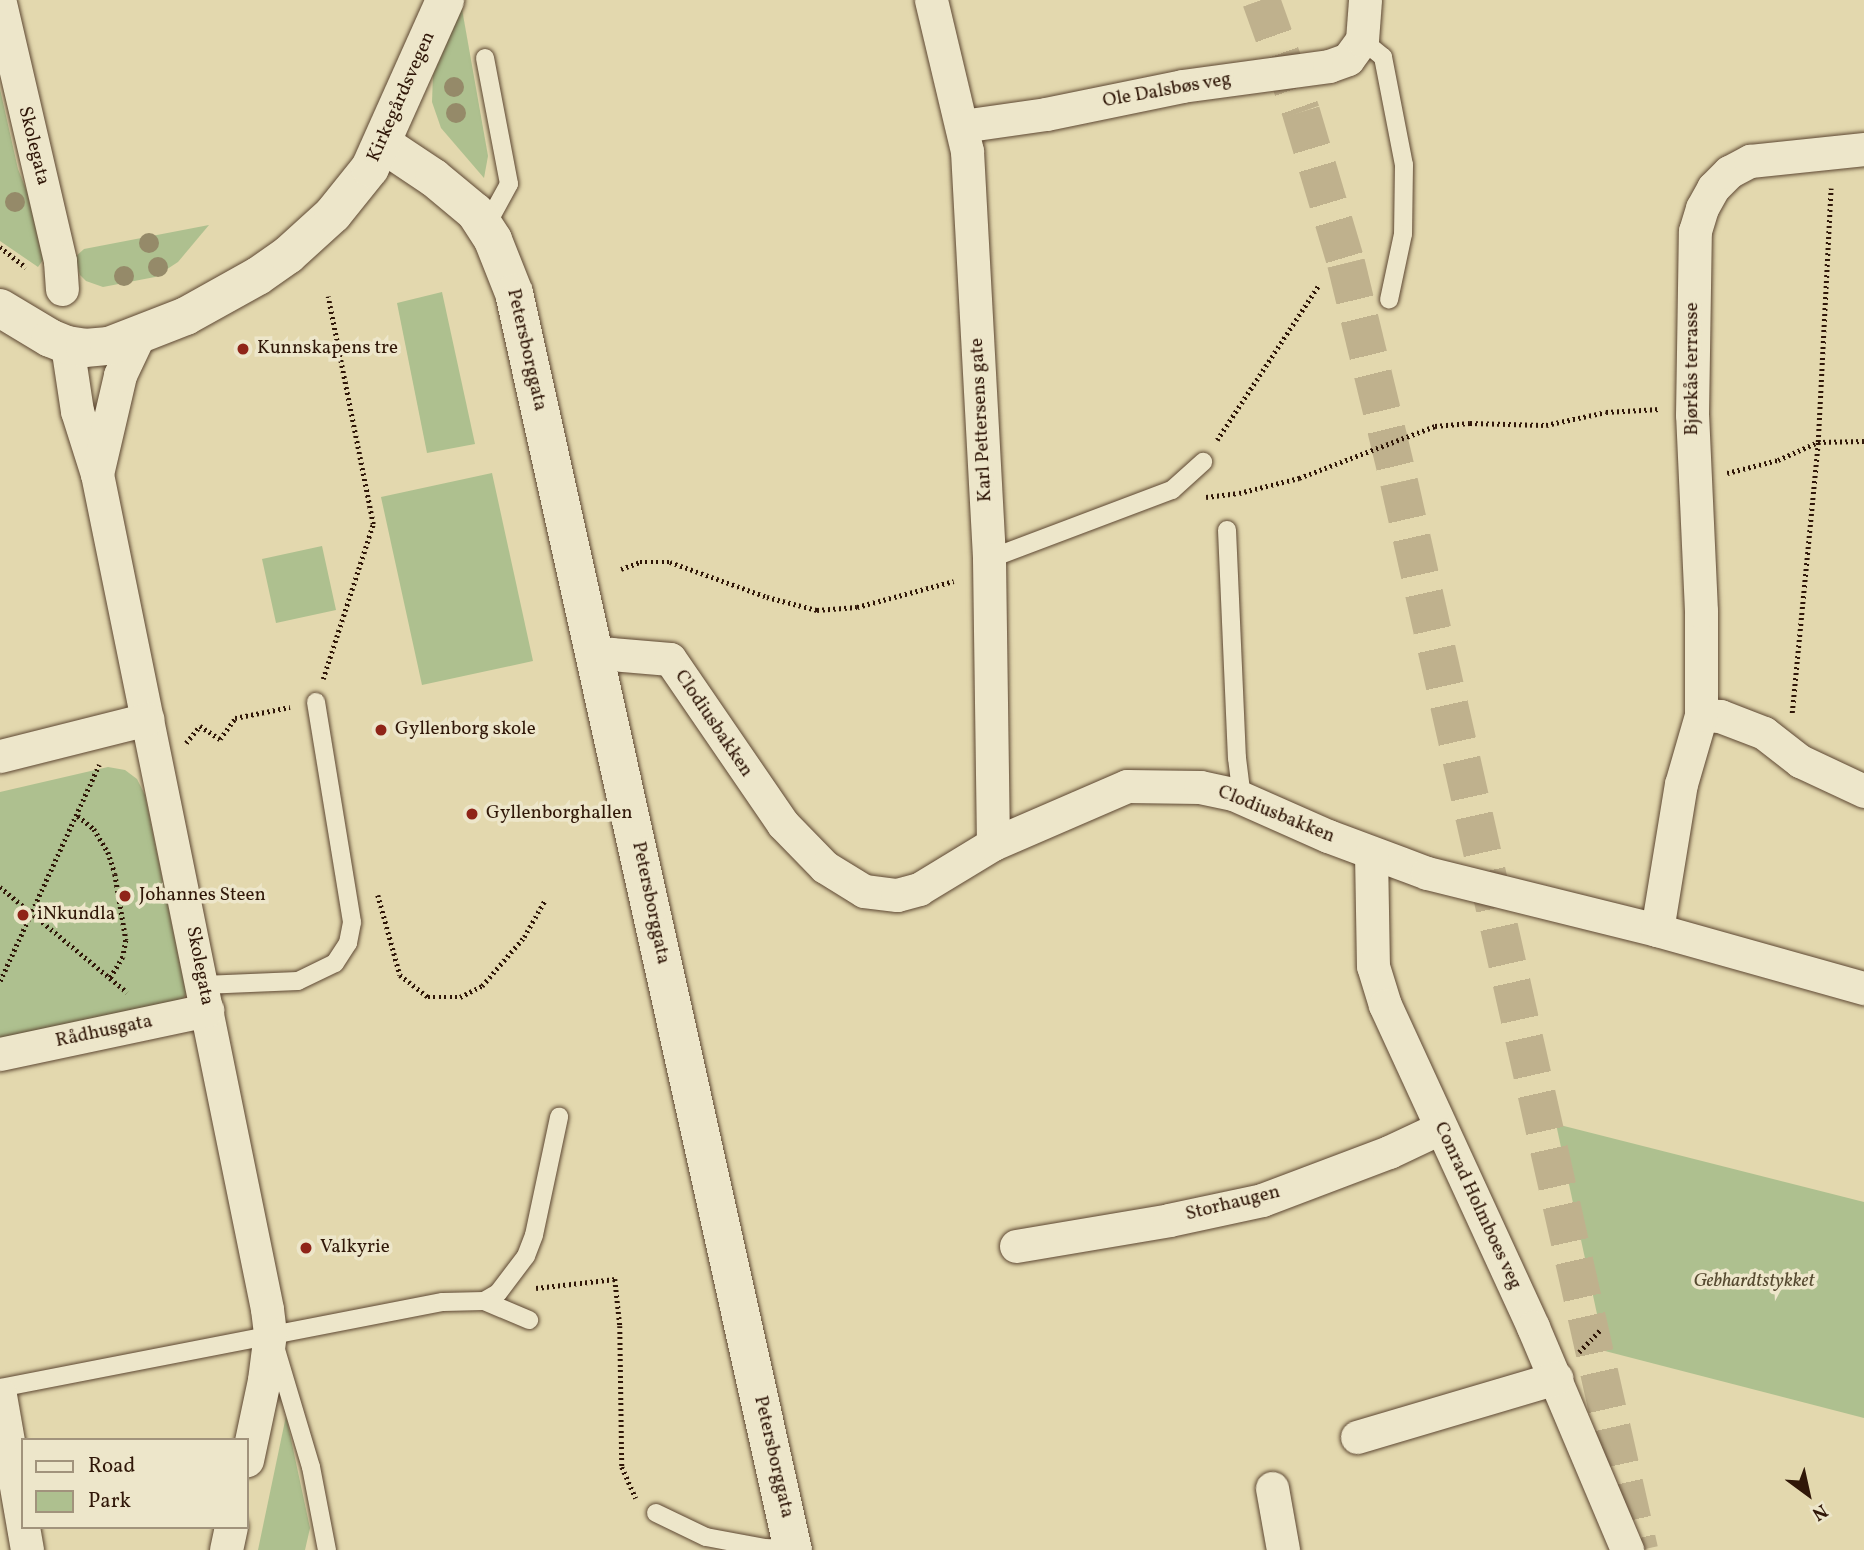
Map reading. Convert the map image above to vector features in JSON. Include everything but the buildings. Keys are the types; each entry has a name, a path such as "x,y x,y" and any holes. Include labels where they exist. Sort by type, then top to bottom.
{"street":[{"name":"Kirkegårdsvegen","path":"67,345 85,348 109,346 139,335 222,299 288,255 355,189 383,144 445,0"},
{"name":"Karl Pettersens gate","path":"931,0 962,126 974,245 989,565 993,844"},
{"path":"1362,40 1365,0"},
{"name":"Skolegata","path":"0,3 52,225 62,289"},
{"name":"Ole Dalsbøs veg","path":"962,126 1046,114 1182,86 1329,66 1348,59 1362,40"},
{"name":"Petersborggata","path":"383,144 454,192 486,226 507,270 522,321 556,486 597,658 793,1549"},
{"name":"Bjørkås terrasse","path":"1657,930 1681,784 1701,715 1692,408 1696,231 1702,208 1713,188 1729,172 1750,161 1848,151"},
{"path":"0,308 67,345"},
{"name":"Skolegata","path":"97,474 120,375 139,335"},
{"name":"Skolegata","path":"67,345 76,411 97,474 131,724 205,997 270,1333 264,1380 248,1455"},
{"name":"Clodiusbakken","path":"597,658 611,654 670,659 783,824 825,867 864,891 897,895 919,889 993,844 1127,786 1200,787 1242,798 1371,853 1427,873 1657,930 1864,988"},
{"path":"1701,715 1720,716 1764,733 1800,761 1864,791"},
{"path":"0,756 131,724"},
{"name":"Conrad Holmboes veg","path":"1371,853 1373,967 1385,1005 1440,1128 1564,1369 1627,1550"},
{"name":"Rådhusgata","path":"0,1054 160,1019 205,997"},
{"name":"Storhaugen","path":"1016,1246 1169,1220 1262,1200 1389,1152 1440,1128"},
{"path":"1357,1437 1564,1369"},
{"path":"0,1395 21,1520"},
{"path":"1272,1488 1283,1550"},
{"path":"22,1529 26,1550"},
{"path":"226,1550 231,1529"}],"lane":[{"path":"1362,40 1383,57 1404,165 1403,234 1389,300"},
{"path":"485,58 509,184 486,226"},
{"path":"989,565 1172,490 1203,462"},
{"path":"1227,530 1237,758 1242,798"},
{"path":"205,997 298,981 335,963 348,943 352,922 316,702"},
{"path":"484,1301 498,1293 526,1256 534,1235 559,1117"},
{"path":"0,1388 431,1303 484,1301 529,1320"},
{"path":"270,1333 296,1410 327,1550"},
{"path":"656,1513 671,1523 706,1537 764,1548 793,1549"}],"path":[{"path":"1788,750 1793,731 1793,704 1848,151"},
{"path":"1203,462 1319,285"},
{"path":"181,749 200,726 220,739 235,718 316,702 373,524 328,296"},
{"path":"1196,499 1239,493 1299,478 1435,426 1470,423 1546,425 1606,412 1692,408"},
{"path":"1696,480 1778,460 1818,442 1864,441"},
{"path":"621,569 640,562 670,562 801,607 841,610 989,565"},
{"path":"0,981 78,816 131,724"},
{"path":"78,816 94,829 108,852 115,874 125,940 122,957 110,979"},
{"path":"346,885 375,884 400,975 428,997 460,997 482,986 524,937 545,900"},
{"path":"0,887 160,1019"},
{"path":"579,1283 615,1279 620,1326 622,1467 638,1501 656,1513"},
{"path":"1564,1369 1600,1330"}],"green space":[{"path":"462,9 488,156 484,178 441,128 432,102 433,75"},
{"path":"0,89 43,260 38,267 0,241"},
{"path":"209,225 178,262 155,277 103,287 86,281 80,275 75,257 84,249"},
{"path":"442,292 475,444 427,453 397,303"},
{"path":"492,473 533,661 422,685 381,497"},
{"path":"322,546 336,610 276,623 262,559"},
{"path":"108,767 125,770 137,779 145,795 186,994 181,1002 0,1042 0,792"},
{"name":"Gebhardtstykket","path":"1556,1124 1864,1202 1864,1418 1605,1351"},
{"path":"286,1416 310,1528 305,1550 258,1550"}],"tunnel":[{"path":"1261,0 1301,112 1346,263 1399,482 1639,1550"}],"place":[{"name":"Kunnskapens tre","path":"243,349"},
{"name":"Gyllenborg skole","path":"381,730"},
{"name":"Gyllenborghallen","path":"472,814"},
{"name":"Johannes Steen","path":"125,896"},
{"name":"iNkundla","path":"23,915"},
{"name":"Valkyrie","path":"306,1248"}]}
